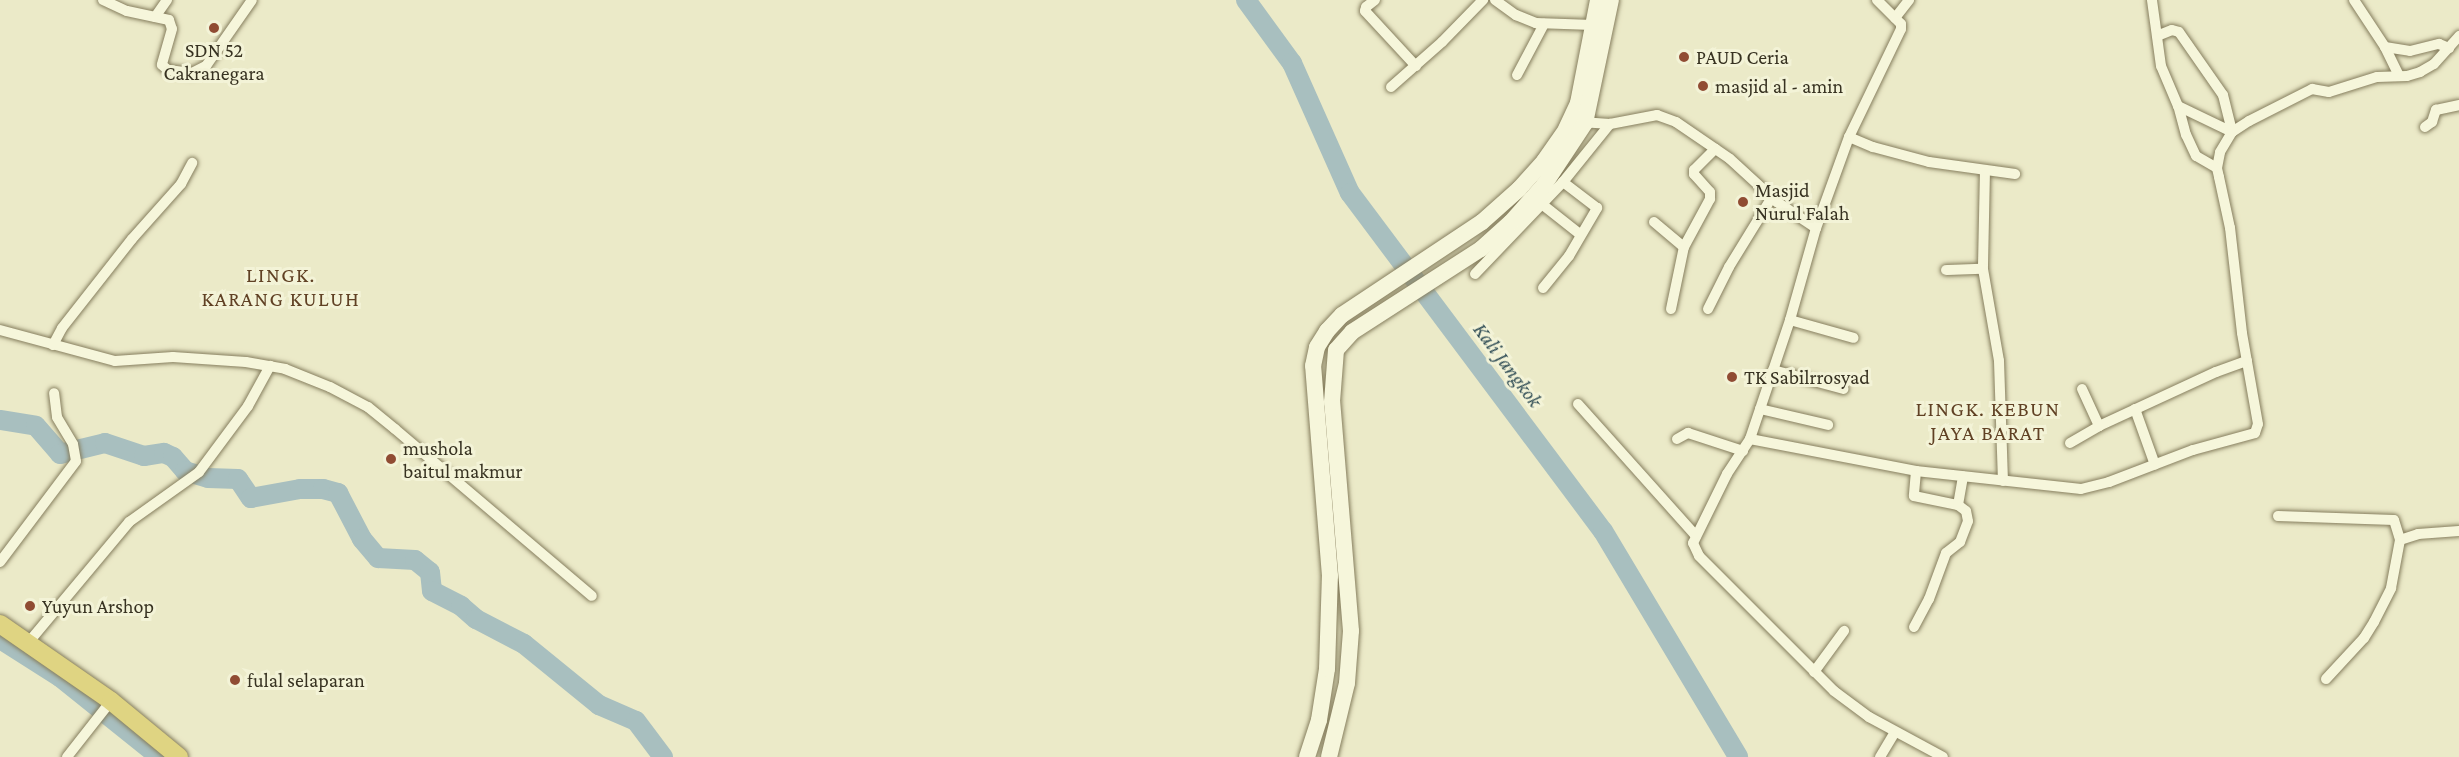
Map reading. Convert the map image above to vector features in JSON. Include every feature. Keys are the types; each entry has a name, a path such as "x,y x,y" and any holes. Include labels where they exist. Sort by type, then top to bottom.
{"highway":[{"path":"0,624 28,643 105,709 179,757"}],"main road":[{"path":"1307,757 1319,720 1328,669 1330,576 1313,366 1317,346 1342,315 1470,231 1496,210 1529,178 1579,121 1582,90 1598,0"},
{"path":"1334,754 1347,683 1351,631 1332,402 1333,359 1344,338 1480,249 1511,222 1544,185 1579,121 1611,0"}],"street":[{"path":"103,0 127,11 169,20 173,26 162,59 163,68 198,72 206,66 252,0"},
{"path":"155,17 167,0"},
{"path":"1375,0 1366,7 1365,11 1416,66"},
{"path":"1391,87 1416,66 1483,0"},
{"path":"1495,0 1527,20 1544,24 1593,25"},
{"path":"1877,0 1901,24 1901,29 1849,137 1816,228 1790,320 1750,440 1728,474 1696,536 1694,547 1699,556 1814,672 1851,705 1942,757"},
{"path":"1895,18 1909,0"},
{"path":"2152,0 2160,35 2161,66 2178,106 2192,150 2201,160 2217,168"},
{"path":"2354,0 2385,47 2399,76"},
{"path":"1517,75 1544,24"},
{"path":"2160,35 2175,30 2178,32 2223,95 2232,132"},
{"path":"1750,440 1916,471 2081,489 2109,482 2193,450 2255,433 2258,424 2247,361 2230,228 2217,168 2220,152 2232,132 2312,89 2329,92 2377,77 2399,76 2427,69 2450,48 2459,36"},
{"path":"2385,47 2410,51 2423,50 2439,44 2450,48"},
{"path":"2425,127 2433,122 2436,110 2459,105"},
{"path":"2178,106 2232,132"},
{"path":"1579,121 1610,123 1657,115 1693,132 1772,198 1816,228"},
{"path":"1475,274 1563,182 1610,123"},
{"path":"1849,137 1929,162 2015,174"},
{"path":"1671,309 1684,247 1710,199 1710,192 1694,174 1694,170 1715,149"},
{"path":"53,345 62,328 132,239 182,184 192,163"},
{"path":"1985,170 1983,269 1998,362 2003,482"},
{"path":"1543,288 1569,256 1597,206 1563,182"},
{"path":"1708,309 1729,267 1772,198"},
{"path":"1542,205 1581,235"},
{"path":"1654,222 1684,247"},
{"path":"1946,270 1983,269"},
{"path":"1790,320 1854,339"},
{"path":"0,330 116,361 173,357 270,366 330,387 368,407 592,596"},
{"path":"2070,443 2099,426 2216,372 2247,361"},
{"path":"28,643 129,522 144,509 199,472 248,406 270,366"},
{"path":"1773,370 1844,389"},
{"path":"2082,389 2099,426"},
{"path":"0,562 76,461 73,448 57,417 54,393"},
{"path":"1578,404 1696,536"},
{"path":"1760,409 1828,425"},
{"path":"2135,410 2155,465"},
{"path":"1677,439 1688,433 1743,451"},
{"path":"1914,627 1929,599 1946,553 1960,542 1968,521 1966,511 1958,505 1914,496 1916,471"},
{"path":"1958,505 1963,476"},
{"path":"2278,516 2394,520 2400,540 2393,580 2374,622 2364,638 2326,679"},
{"path":"2400,540 2425,532 2459,531"},
{"path":"1814,672 1844,631"},
{"path":"67,757 105,709"},
{"path":"1880,757 1895,732"}],"waterway":[{"name":"Kali Jangkok","path":"1246,0 1292,63 1350,193 1603,531 1738,757"},
{"path":"0,420 36,426 60,454 105,443 144,456 164,453 173,457 185,471 208,478 238,479 251,498 300,489 323,489 338,493 362,539 378,558 415,560 430,572 432,591 461,606 476,619 524,644 599,705 636,721 663,757"},
{"path":"0,639 60,677 160,757"}],"place":[{"name":"SDN 52 Cakranegara","path":"214,28"},
{"name":"PAUD Ceria","path":"1684,57"},
{"name":"masjid al - amin","path":"1703,86"},
{"name":"Masjid Nurul Falah","path":"1743,202"},
{"name":"TK Sabilrrosyad","path":"1732,377"},
{"name":"mushola baitul makmur","path":"391,459"},
{"name":"Yuyun Arshop","path":"30,606"},
{"name":"fulal selaparan","path":"235,680"}],"district":[{"name":"LINGK. KARANG KULUH","path":"281,287"},
{"name":"LINGK. KEBUN JAYA BARAT","path":"1988,421"}]}
